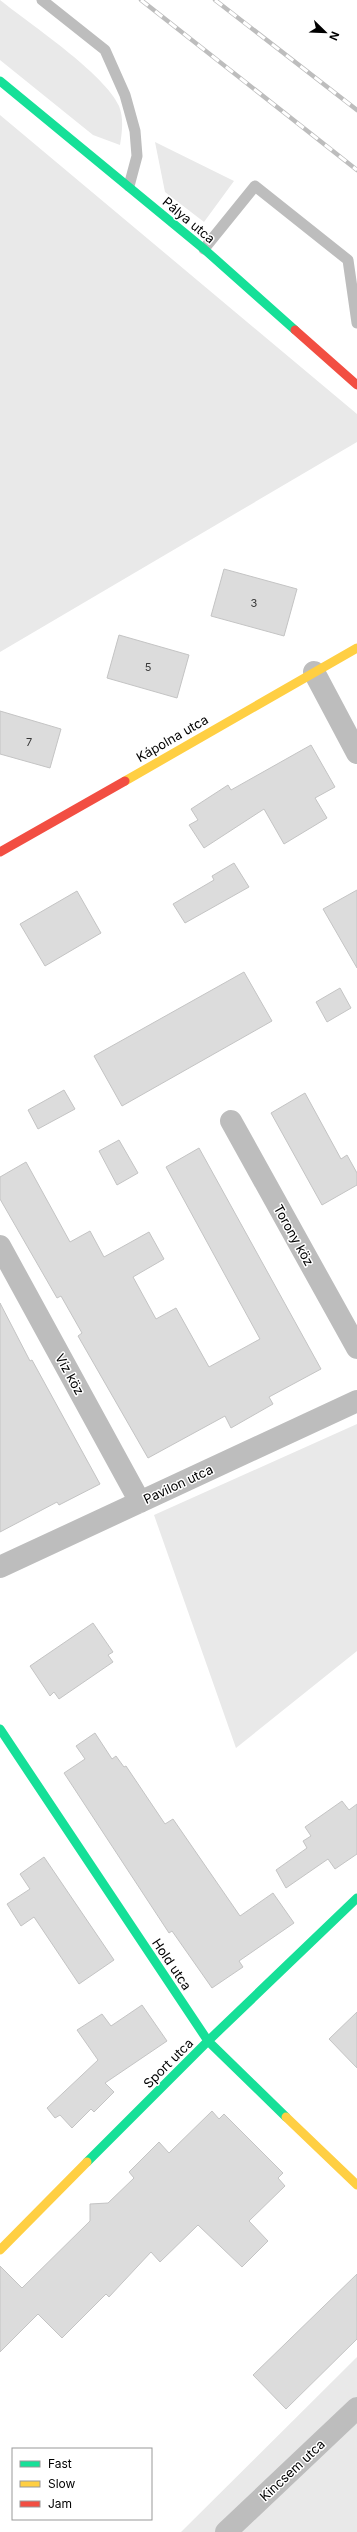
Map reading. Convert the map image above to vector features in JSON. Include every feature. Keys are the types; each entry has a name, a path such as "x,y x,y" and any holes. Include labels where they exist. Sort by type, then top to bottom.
{"street":[{"name":"Pálya utca","path":"0,81 204,249 357,384"},
{"name":"Kápolna utca","path":"0,852 357,648"},
{"path":"314,672 357,753"},
{"name":"Torony köz","path":"231,1121 357,1348"},
{"name":"Víz köz","path":"0,1246 140,1502"},
{"name":"Pavilon utca","path":"0,1568 357,1401"},
{"name":"Hold utca","path":"0,1729 208,2041 357,2185"},
{"name":"Sport utca","path":"0,2250 208,2041 357,1898"},
{"name":"Kincsem utca","path":"226,2532 357,2408"}],"lane":[{"path":"42,0 105,50 125,95 136,131 137,156 129,186"},
{"path":"204,249 255,186 348,260 357,323"}],"shaded area":[{"path":"0,0 66,50 99,79 111,93 119,106 122,116 120,145 93,135 0,60"},
{"path":"0,115 357,414 357,442 0,652"},
{"path":"155,142 234,181 204,222 165,192"},
{"path":"357,1424 357,1651 236,1748 154,1515"},
{"path":"357,2357 357,2532 181,2532"}],"building":[{"path":"224,569 297,589 284,636 211,616"},
{"path":"119,635 189,655 177,698 107,678"},
{"path":"0,711 61,729 50,768 0,754"},
{"path":"311,745 335,787 315,798 327,818 284,844 264,809 204,848 189,825 198,820 191,809 228,785 231,790"},
{"path":"234,863 249,887 185,923 173,904 214,880 212,876"},
{"path":"357,890 357,968 323,909"},
{"path":"77,891 101,933 45,966 20,924"},
{"path":"244,972 272,1021 122,1106 94,1056"},
{"path":"340,988 351,1008 327,1022 316,1002"},
{"path":"64,1090 75,1109 38,1129 28,1110"},
{"path":"305,1093 341,1159 347,1155 357,1173 357,1185 322,1205 271,1113"},
{"path":"119,1140 138,1173 117,1185 99,1151"},
{"path":"199,1148 321,1369 269,1397 273,1404 231,1428 225,1416 148,1458 78,1336 82,1333 61,1296 57,1298 0,1199 0,1177 26,1162 70,1242 90,1231 104,1257 149,1232 164,1259 133,1277 156,1319 176,1308 209,1367 260,1339 166,1167"},
{"path":"0,1303 30,1361 32,1360 100,1484 59,1505 57,1502 0,1532"},
{"path":"93,1623 113,1652 108,1655 113,1662 59,1699 54,1692 50,1696 30,1666"},
{"path":"95,1733 112,1759 116,1756 124,1767 126,1766 165,1824 173,1819 240,1916 273,1893 294,1923 239,1961 243,1967 212,1988 172,1931 169,1933 64,1773 85,1759 76,1746"},
{"path":"342,1801 349,1810 357,1804 357,1854 335,1869 328,1859 286,1888 276,1870 307,1848 303,1841 311,1836 305,1827"},
{"path":"44,1857 114,1960 79,1984 34,1917 21,1926 7,1904 30,1889 20,1874"},
{"path":"142,2005 167,2041 105,2083 114,2092 94,2112 91,2109 72,2128 60,2115 55,2118 47,2108 98,2060 77,2030 102,2014 111,2026"},
{"path":"357,2012 357,2068 329,2039"},
{"path":"212,2111 219,2119 224,2114 283,2173 278,2178 285,2186 249,2221 268,2241 242,2267 198,2225 160,2262 151,2252 109,2297 106,2294 62,2338 38,2314 0,2352 0,2266 22,2288 90,2221 90,2204 108,2203 134,2178 129,2172 159,2142 169,2153"},
{"path":"357,2274 357,2339 286,2409 253,2375"}],"railway":[{"path":"141,0 357,170"},
{"path":"215,0 357,110"}],"traffic: fast":[{"path":"0,81 204,249 295,330"},
{"path":"0,1729 208,2041 286,2117"},
{"path":"87,2162 208,2041 357,1898"}],"traffic: slow":[{"path":"125,781 357,648"},
{"path":"286,2117 357,2185"},
{"path":"0,2250 87,2162"}],"traffic: jam":[{"path":"295,330 357,385"},
{"path":"0,852 125,781"}]}
